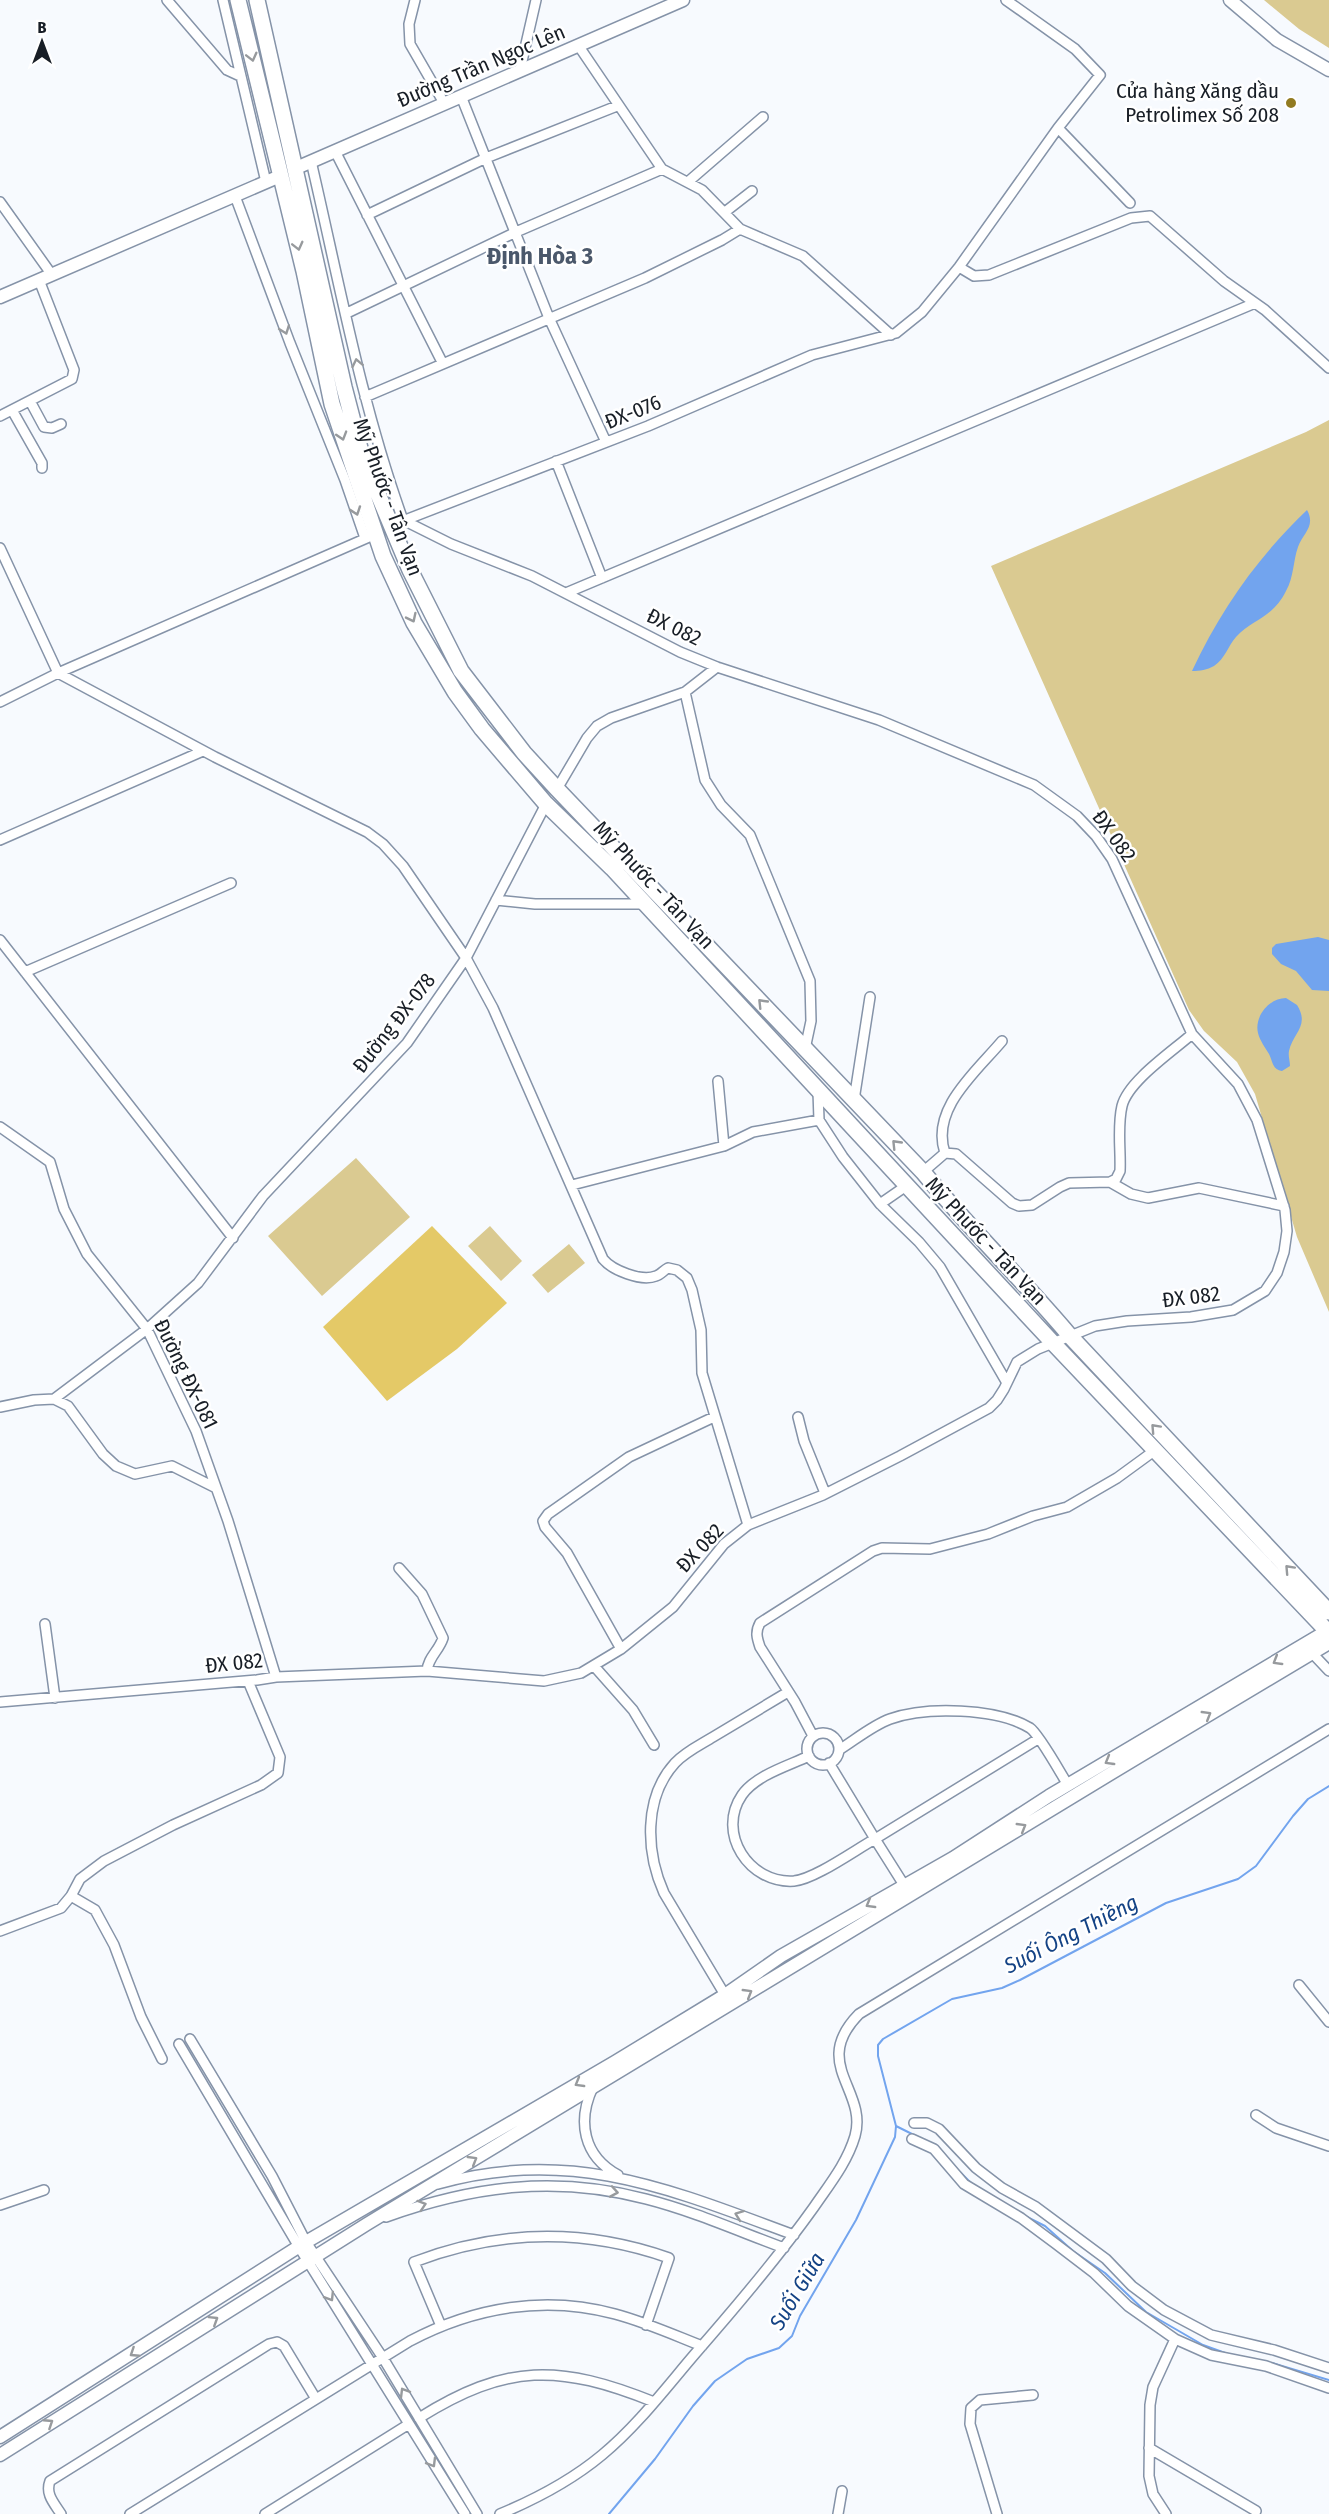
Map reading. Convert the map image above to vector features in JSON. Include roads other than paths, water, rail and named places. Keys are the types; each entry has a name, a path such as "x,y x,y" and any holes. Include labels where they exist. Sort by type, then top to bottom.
{"main road":[{"name":"Mỹ Phước - Tân Vạn","path":"238,0 332,404 370,536 414,623 455,692 546,804 645,904 1053,1344 1328,1636"},
{"name":"Mỹ Phước - Tân Vạn","path":"257,0 280,176 344,387 362,456 397,523 439,631 461,671 524,753 557,789 923,1172 955,1211 1070,1336 1329,1612"}],"street":[{"path":"167,0 227,70 240,76"},
{"path":"223,0 240,76 280,176"},
{"path":"415,0 409,24 410,44 444,103"},
{"path":"520,70 536,0"},
{"name":"Đường Trần Ngọc Lên","path":"0,297 683,0"},
{"path":"578,45 662,169 689,181 708,195 740,229 803,256 891,335 922,312 959,267 1058,128 1100,75 1075,49 1006,0"},
{"path":"1230,0 1277,40 1329,70"},
{"path":"461,96 549,318 606,442"},
{"path":"367,215 486,158 618,106"},
{"path":"689,181 763,117"},
{"path":"1058,128 1130,203"},
{"path":"335,150 442,363"},
{"path":"311,161 365,397 388,478 397,523"},
{"path":"346,313 516,232 662,169"},
{"path":"725,212 752,191"},
{"path":"0,702 58,673 370,536 290,343 235,196"},
{"path":"0,202 52,275"},
{"path":"959,267 974,276 989,275 1131,218 1150,216 1329,368"},
{"path":"365,397 645,278 740,229"},
{"path":"0,416 72,379 74,370 39,280"},
{"path":"567,593 1255,303"},
{"name":"ĐX-076","path":"397,523 606,442 812,355 891,335"},
{"path":"30,401 44,427 52,428 61,424"},
{"path":"12,410 42,463 42,468"},
{"path":"556,461 602,578"},
{"name":"ĐX 082","path":"0,1702 276,1677 427,1671 544,1682 581,1673 621,1649 673,1607 724,1544 748,1526 825,1493 900,1456 988,1407 997,1400 1017,1362 1095,1326 1127,1321 1191,1317 1233,1310 1265,1291 1277,1272 1284,1252 1287,1231 1284,1206 1257,1120 1238,1084 1192,1034 1113,859 1096,836 1067,807 1034,785 879,720 717,667 680,652 512,567 397,523"},
{"path":"0,548 58,673 203,751 368,832 383,844 403,866 466,958 493,1008 603,1259 609,1266 634,1275 655,1277 668,1268 676,1270 687,1278 701,1330 702,1373 748,1526"},
{"path":"557,789 586,738 597,726 611,718 685,692 717,667"},
{"path":"685,692 705,780 721,805 750,835 810,981 811,1022 805,1049"},
{"path":"0,840 203,751"},
{"name":"Đường ĐX-078","path":"54,1399 147,1329 198,1283 263,1196 407,1043 466,958 546,804"},
{"path":"26,972 231,883"},
{"path":"496,900 535,904 645,904"},
{"path":"0,940 233,1238"},
{"path":"854,1100 870,997"},
{"path":"923,1172 945,1154 960,1156 1012,1203 1019,1206 1032,1205 1060,1186 1069,1183 1110,1182 1116,1179 1120,1171 1121,1107 1126,1094 1134,1084 1192,1034"},
{"path":"945,1154 941,1142 941,1128 952,1100 1002,1041"},
{"path":"718,1081 724,1146"},
{"path":"818,1091 819,1120 848,1164 880,1204 919,1242 940,1267 1007,1383"},
{"path":"572,1185 724,1146 753,1132 819,1120"},
{"name":"Đường ĐX-081","path":"0,1127 50,1162 64,1209 87,1254 147,1329 196,1431 276,1677"},
{"path":"1110,1182 1131,1194 1148,1198 1199,1188 1284,1206"},
{"path":"880,1204 906,1186"},
{"path":"0,1407 34,1400 54,1399 68,1406 103,1454 116,1466 135,1474 172,1466 216,1488"},
{"path":"621,1649 567,1553 545,1527 543,1521 548,1514 629,1457 714,1417"},
{"path":"798,1418 804,1441 825,1493"},
{"path":"813,1736 756,1637 757,1629 768,1617 864,1556 882,1548 930,1549 988,1534 1033,1516 1067,1507 1117,1478 1154,1451"},
{"path":"399,1568 422,1594 443,1638 441,1645 428,1662 427,1671"},
{"path":"45,1624 55,1698"},
{"path":"0,2437 303,2244 605,2068 725,1995 781,1956 907,1890 1068,1785 1134,1753 1312,1653 1328,1636"},
{"path":"0,2456 367,2224 593,2087 907,1890 1328,1636"},
{"path":"1312,1653 1329,1671"},
{"path":"594,1666 633,1710 654,1745"},
{"path":"0,1931 61,1908 80,1879 104,1861 261,1785 278,1773 280,1757 248,1681"},
{"path":"725,1995 663,1893 653,1865 650,1837 654,1803 667,1773 682,1756 788,1692"},
{"path":"839,1750 889,1719 933,1710 974,1713 1004,1719 1031,1729 1068,1785"},
{"path":"500,2514 551,2489 586,2467 613,2445 654,2402 794,2235 839,2171 855,2136 857,2122 855,2109 842,2078 839,2061 843,2035 859,2014 1329,1729"},
{"path":"822,1733 831,1734 837,1741 839,1750 836,1758 829,1763 820,1764 809,1756 808,1743 813,1736 822,1733"},
{"path":"809,1756 770,1774 744,1793 739,1802 733,1828 735,1842 748,1864 771,1878 794,1881 807,1878 875,1839 1038,1738"},
{"path":"829,1763 907,1890"},
{"path":"71,1896 95,1910 114,1945 141,2017 162,2060"},
{"path":"1299,1985 1329,2022"},
{"path":"190,2039 272,2176 303,2244"},
{"path":"179,2044 312,2259 371,2365 465,2514"},
{"path":"593,2087 584,2117 587,2143 606,2167 629,2179"},
{"path":"1256,2115 1276,2128 1329,2146"},
{"path":"914,2123 927,2123 939,2129 983,2174 1002,2188 1028,2201 1106,2259 1132,2286 1164,2310 1211,2335 1274,2350 1329,2368"},
{"path":"912,2139 934,2149 964,2184 1021,2218 1094,2273 1128,2306 1175,2339 1211,2355 1266,2366 1329,2388"},
{"path":"430,2186 489,2173 536,2170 583,2172 629,2179 674,2191 794,2235"},
{"path":"367,2224 426,2203 469,2192 514,2186 559,2185 604,2190 648,2199 784,2248"},
{"path":"0,2205 44,2190"},
{"path":"441,2326 414,2262 486,2241 542,2235 616,2242 669,2258 646,2325"},
{"path":"312,2259 383,2358 477,2514"},
{"path":"130,2514 383,2358 441,2326 470,2316 502,2308 551,2305 599,2310 702,2346"},
{"path":"1166,2514 1151,2486 1149,2448 1151,2395 1175,2339"},
{"path":"61,2514 49,2496 47,2489 50,2481 269,2344 277,2342 284,2346 316,2399"},
{"path":"419,2418 450,2399 475,2388 502,2379 530,2375 561,2375 593,2380 654,2402"},
{"path":"997,2514 970,2424 971,2408 980,2400 1033,2396"},
{"path":"265,2514 409,2424"},
{"path":"1149,2448 1256,2511"},
{"path":"838,2514 842,2491"}],"water":[{"path":"1307,510 1310,521 1308,529 1298,547 1291,580 1281,600 1269,613 1236,637 1218,663 1206,669 1192,671 1215,626 1242,585 1272,546"},
{"path":"1318,937 1329,940 1329,991 1312,990 1296,971 1281,964 1272,954 1272,948 1276,944"},
{"path":"1286,998 1297,1005 1302,1019 1289,1051 1290,1066 1282,1071 1273,1065 1260,1039 1257,1027 1264,1009 1274,1001"}],"waterway":[{"name":"Suối Ông Thiềng","path":"609,2514 715,2381 747,2359 779,2348 792,2336 800,2316 856,2220 895,2137 896,2126 878,2056 878,2045 883,2039 952,1999 1002,1988 1166,1903 1238,1879 1256,1866 1308,1799 1329,1786"},
{"path":"896,2126 920,2138"},
{"path":"960,2172 971,2183"},
{"path":"1027,2217 1045,2226 1073,2251 1105,2273 1146,2312 1203,2345 1228,2354"},
{"path":"1272,2363 1329,2380"}],"place":[{"name":"Cửa hàng Xăng dầu Petrolimex Số 208","path":"1291,103"}],"district":[{"name":"Định Hòa 3","path":"540,256"}],"water label":[{"name":"Suối Giữa","path":"797,2291"}]}
